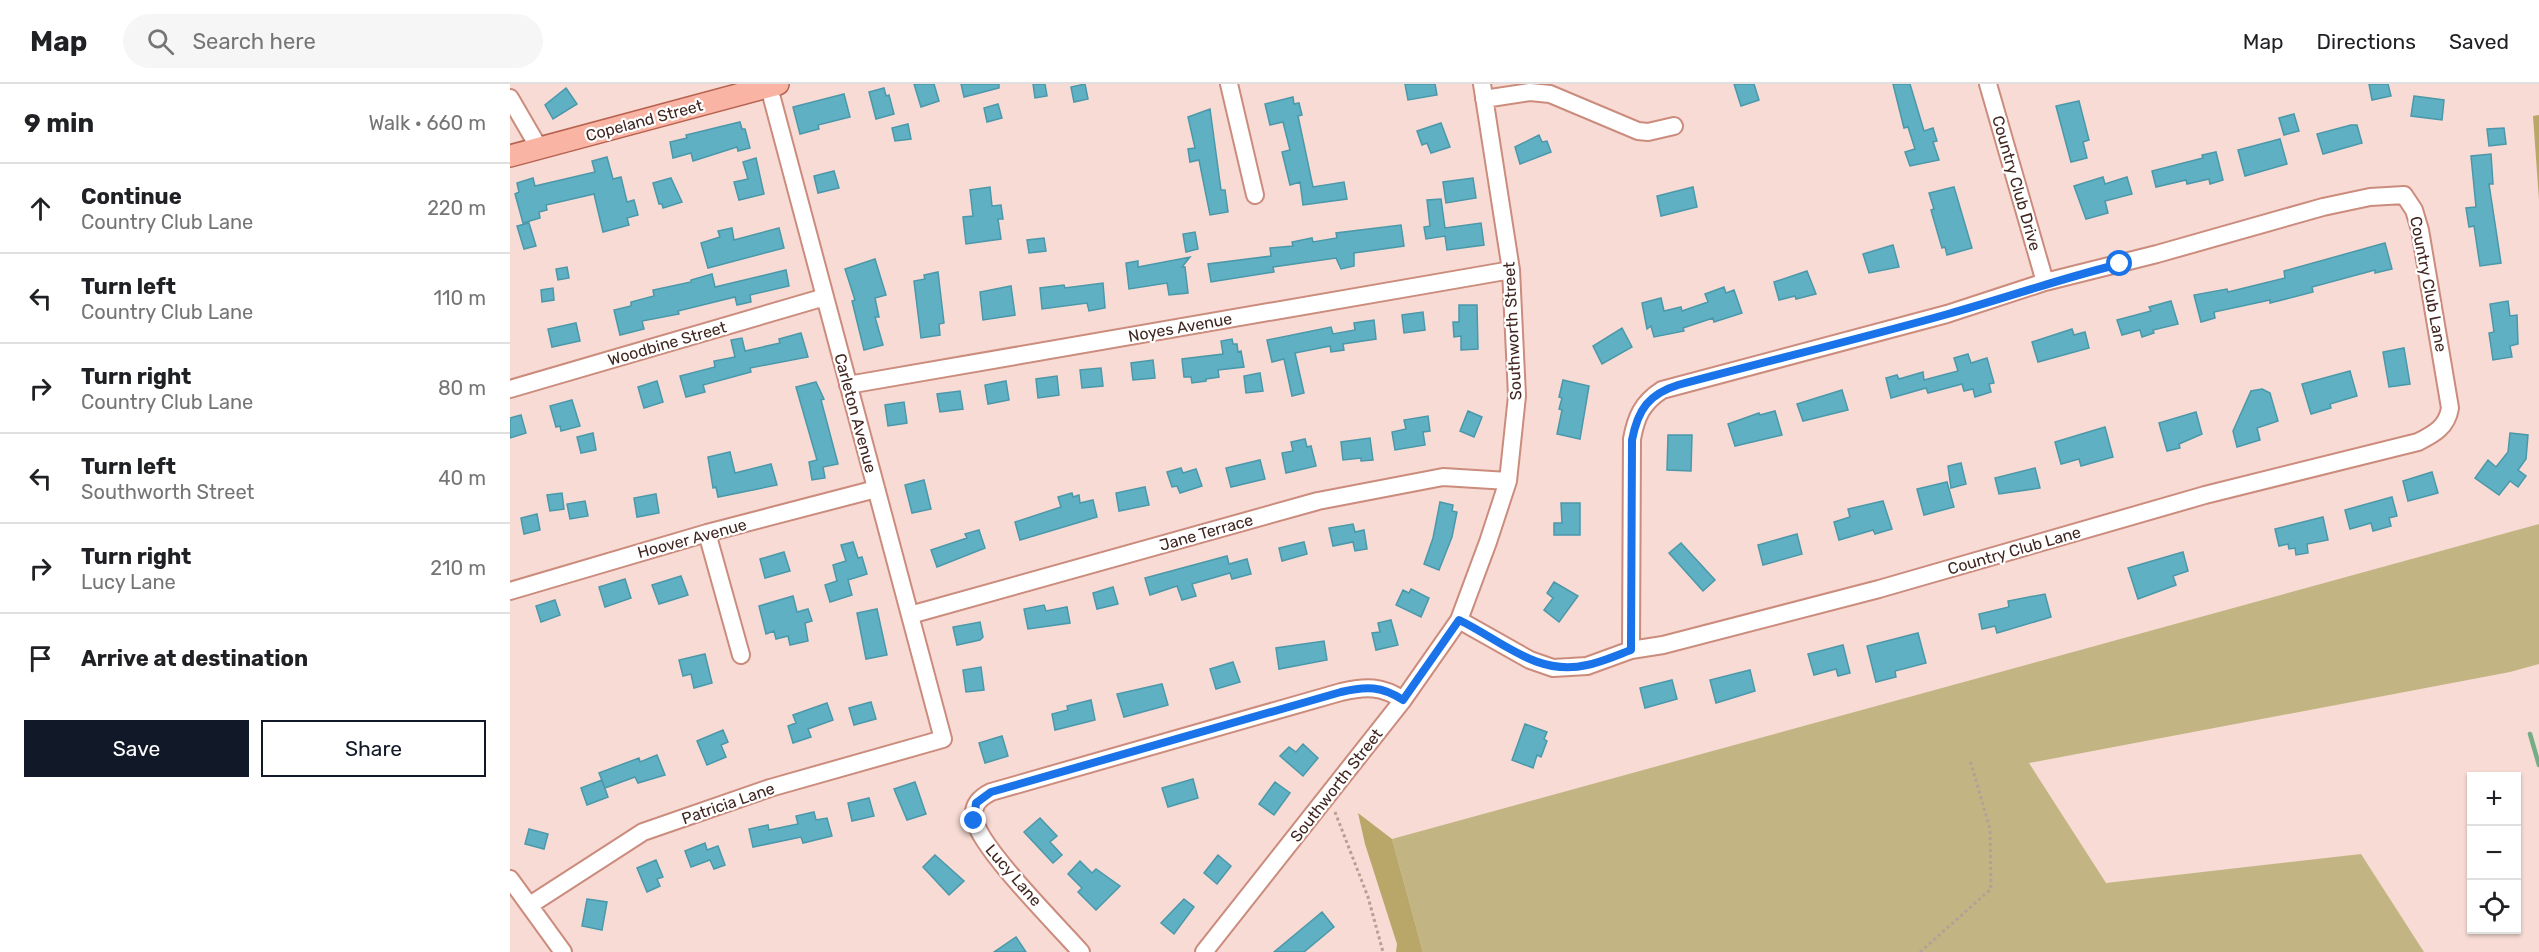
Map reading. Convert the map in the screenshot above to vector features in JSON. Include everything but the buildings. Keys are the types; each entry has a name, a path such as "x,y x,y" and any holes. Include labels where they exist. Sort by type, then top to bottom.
{"main road":[{"name":"Copeland Street","path":"510,156 773,85"}],"street":[{"path":"1229,84 1255,195"},
{"name":"Country Club Drive","path":"1989,84 2045,282"},
{"name":"Carleton Avenue","path":"773,85 825,297 943,739"},
{"path":"1483,92 1550,94 1638,131 1648,132 1674,126"},
{"name":"Southworth Street","path":"1204,952 1403,700 1459,620 1508,481 1517,396 1511,270 1483,92"},
{"path":"510,98 539,148"},
{"name":"Country Club Lane","path":"1459,620 1530,660 1553,668 1587,666 1631,650 1663,645 1851,597 2180,502 2418,442 2438,430 2449,418 2450,408 2445,366 2420,230 2414,210 2404,195 2370,197 2323,207 2157,254 2045,282 1947,314 1662,390 1648,399 1635,422 1632,440 1631,650"},
{"name":"Noyes Avenue","path":"848,385 1511,270"},
{"name":"Woodbine Street","path":"510,389 825,297"},
{"name":"Jane Terrace","path":"910,615 1318,501 1443,477 1508,481"},
{"name":"Hoover Avenue","path":"510,591 707,533 876,489"},
{"path":"707,533 741,655"},
{"name":"Lucy Lane","path":"1081,952 988,847 974,821 974,810 980,799 991,792 1357,688 1382,688 1403,700"},
{"name":"Patricia Lane","path":"530,905 643,832 770,788 943,739"},
{"path":"510,879 562,952"}],"path":[{"path":"1920,952 1991,889 1990,829 1970,760"},
{"path":"1328,795 1368,897 1383,952"}],"shaded area":[{"path":"2539,115 2539,200 2533,116"},
{"path":"2539,524 2539,664 2510,672 2029,763 2106,883 2361,854 2424,952 1423,952 1392,839"},
{"path":"1358,813 1392,839 1423,952 1396,952 1397,944 1365,844"}],"waterway":[{"path":"2530,734 2539,765"}],"route":[{"path":"974,821 976,803 991,792 1341,692 1357,688 1382,688 1403,700 1459,620 1520,655 1553,668 1587,666 1631,650 1632,440 1635,422 1648,399 1662,390 1678,385 1727,371 1792,357 1972,307 2045,282 2120,264"}]}
